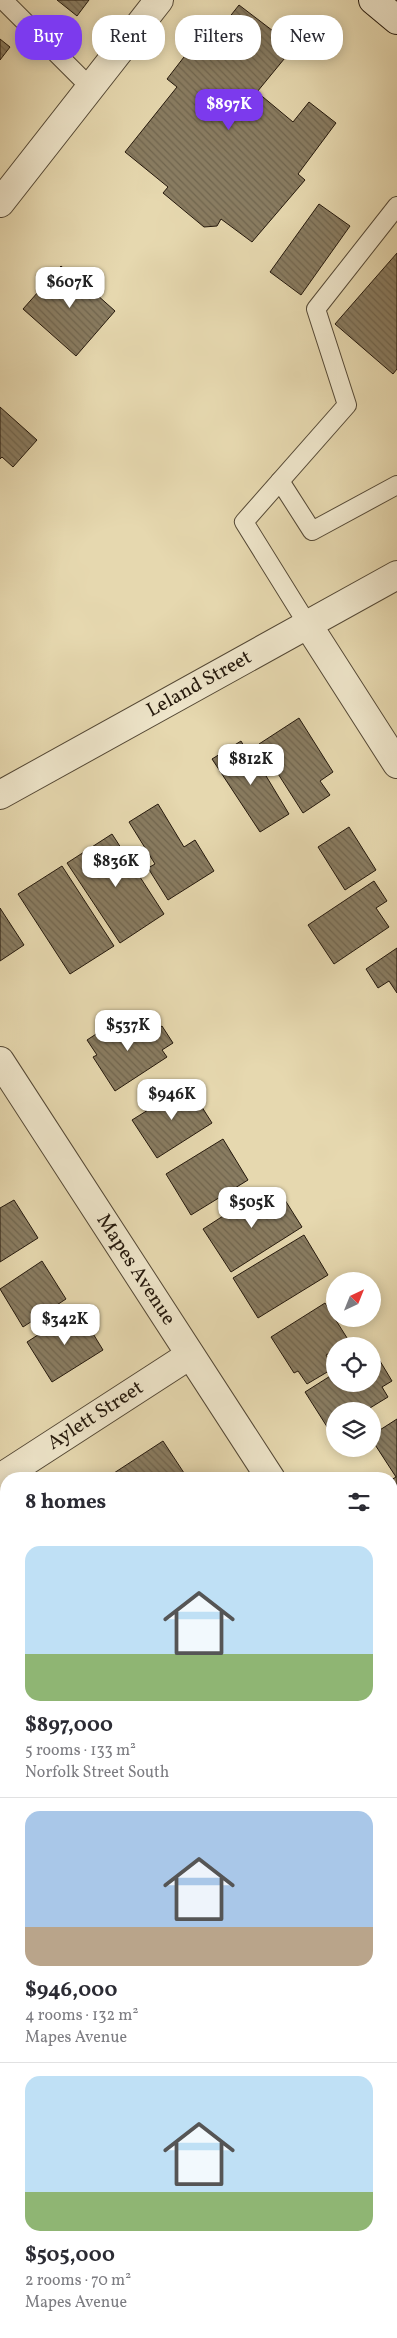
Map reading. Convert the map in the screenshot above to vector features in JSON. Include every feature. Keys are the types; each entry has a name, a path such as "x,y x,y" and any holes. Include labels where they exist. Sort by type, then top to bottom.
{"street":[{"path":"0,203 159,0"},
{"path":"373,0 397,20"},
{"name":"Leland Street","path":"0,795 397,575"},
{"path":"308,625 397,764"},
{"name":"Mapes Avenue","path":"0,1061 266,1472"},
{"name":"Aylett Street","path":"9,1472 190,1355"}],"lane":[{"path":"3,0 90,87"},
{"path":"308,625 244,522 347,405 316,309 397,206"},
{"path":"280,481 312,531 397,485"}],"building":[{"path":"57,0 89,0 76,15"},
{"path":"239,5 252,15 231,15"},
{"path":"261,22 271,29 271,60 283,60 257,92 293,122 309,102 336,123 298,174 305,180 252,242 221,219 217,226 204,227 163,193 168,187 125,152 177,87 167,79 182,60 261,60"},
{"path":"0,39 10,47 0,60"},
{"path":"319,204 350,226 301,295 270,272"},
{"path":"397,253 397,369 393,374 335,324"},
{"path":"61,266 80,283 88,273 103,286 96,294 115,311 76,356 23,309"},
{"path":"0,407 37,440 13,467 2,457 0,459"},
{"path":"299,718 333,772 320,781 330,795 303,813 259,744"},
{"path":"241,741 248,753 251,751 289,814 260,832 212,759"},
{"path":"158,804 184,847 195,840 214,871 168,900 148,868 155,864 129,822"},
{"path":"349,827 376,870 345,890 318,847"},
{"path":"112,834 164,914 120,943 67,863"},
{"path":"62,866 114,946 70,974 18,894"},
{"path":"374,881 387,901 376,908 389,927 334,964 308,925"},
{"path":"0,908 24,945 0,961"},
{"path":"397,948 397,993 389,981 378,988 366,969"},
{"path":"144,1022 151,1033 162,1026 173,1043 162,1050 167,1057 115,1091 93,1057 97,1055 87,1040 113,1023 122,1037"},
{"path":"188,1085 212,1123 157,1158 132,1120"},
{"path":"223,1139 248,1180 191,1215 166,1174"},
{"path":"278,1189 302,1227 231,1272 203,1229 254,1196 258,1203"},
{"path":"14,1200 38,1238 0,1262 0,1208"},
{"path":"304,1235 326,1272 326,1276 258,1318 233,1278"},
{"path":"42,1261 66,1299 23,1327 0,1289"},
{"path":"325,1303 326,1328 341,1328 346,1337 326,1337 326,1373 307,1384 298,1371 294,1373 271,1337"},
{"path":"78,1309 103,1350 52,1382 27,1342"},
{"path":"381,1363 392,1381 382,1387 388,1397 380,1402 326,1402 326,1425 305,1392 326,1379 326,1392 381,1392"},
{"path":"397,1419 397,1472 393,1472 381,1454 381,1429"},
{"path":"163,1441 183,1472 116,1472"}]}
